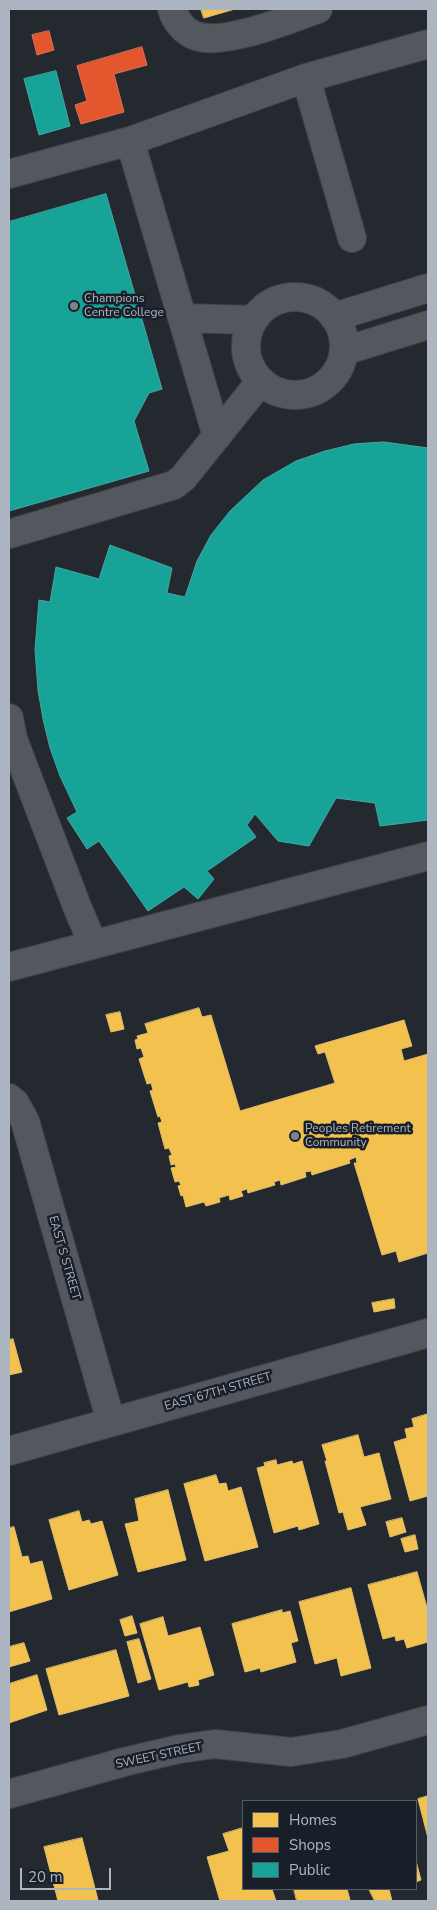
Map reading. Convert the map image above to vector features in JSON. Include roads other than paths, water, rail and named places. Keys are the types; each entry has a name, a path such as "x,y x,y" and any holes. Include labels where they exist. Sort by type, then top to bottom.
{"street":[{"path":"172,9 174,17 185,30 196,36 214,39 241,34 318,9"},
{"path":"9,174 130,141 306,78 428,44"},
{"path":"306,78 352,238"},
{"path":"130,141 218,436"},
{"path":"334,317 428,288"},
{"path":"294,296 311,299 325,307 334,317 343,334 344,351 340,366 331,379 319,388 304,394 288,394 274,390 260,381 251,368 246,352 247,336 253,320 264,307 278,300 294,296"},
{"path":"182,318 253,320"},
{"path":"344,351 428,325"},
{"path":"9,534 174,485 183,478 218,436 260,381"},
{"path":"9,718 14,739 93,944"},
{"path":"9,967 428,856"},
{"name":"EAST S STREET","path":"9,1098 16,1103 25,1121 111,1422"},
{"name":"EAST 67TH STREET","path":"9,1451 428,1333"},
{"name":"SWEET STREET","path":"9,1794 124,1762 180,1749 215,1744 291,1752 342,1744 428,1720"}],"place":[{"name":"Champions Centre College","path":"74,306"},
{"name":"Peoples Retirement Community","path":"295,1136"}]}
